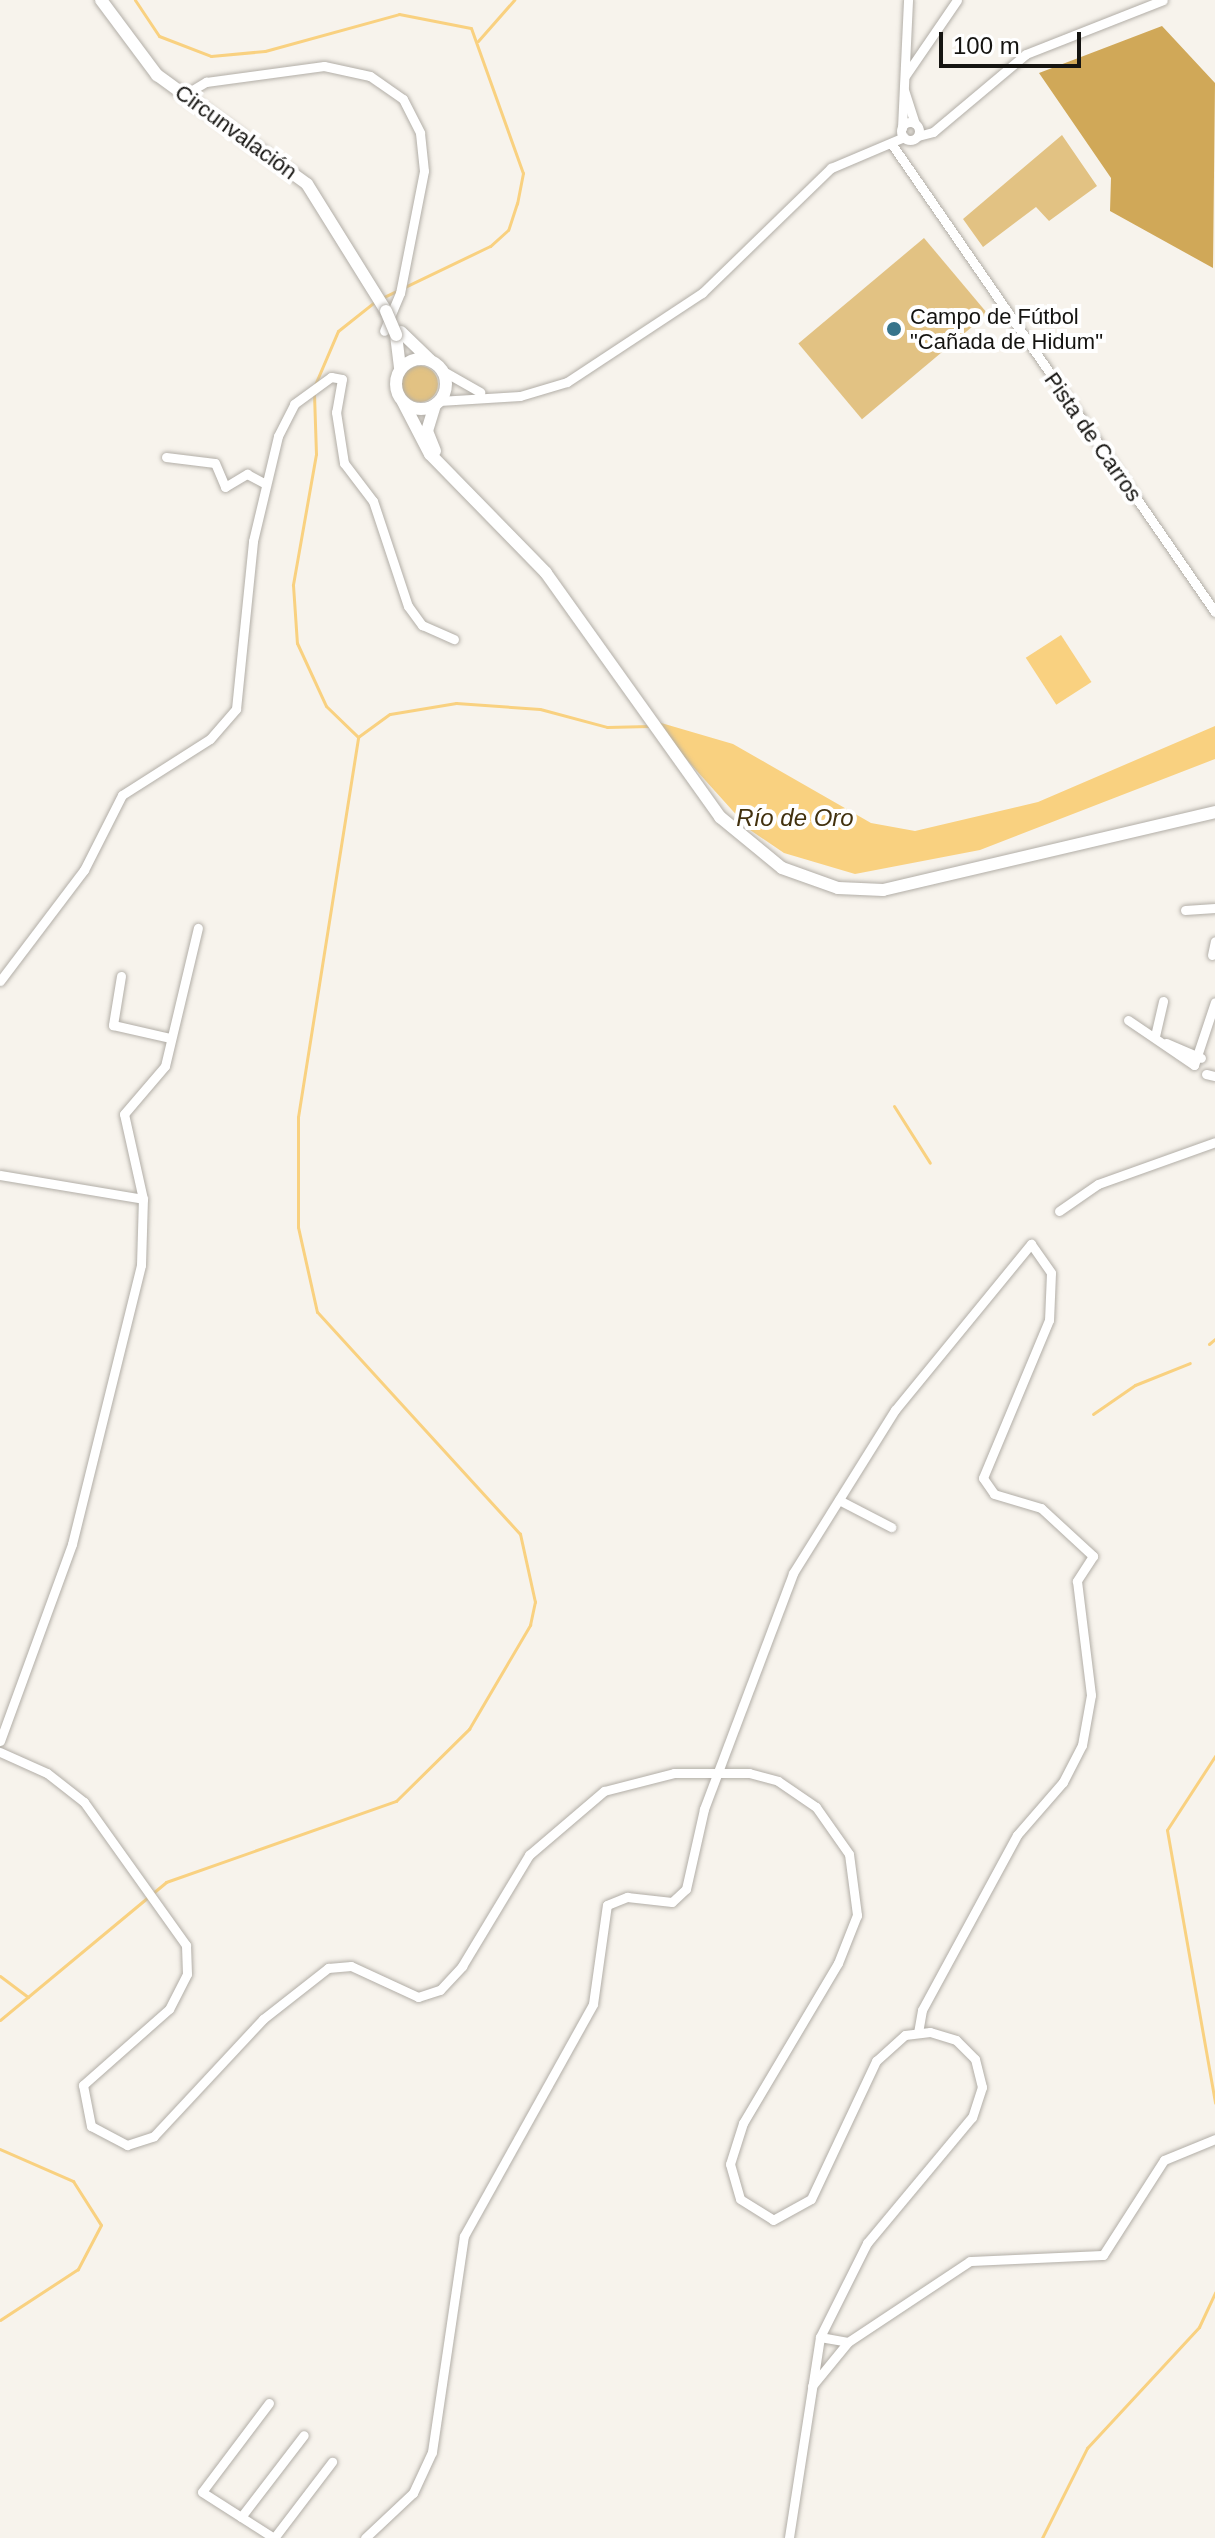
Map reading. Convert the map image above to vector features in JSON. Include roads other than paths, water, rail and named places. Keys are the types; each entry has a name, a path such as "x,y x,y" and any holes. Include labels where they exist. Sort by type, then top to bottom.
{"main road":[{"name":"Circunvalación","path":"101,0 141,58 184,95 294,171 363,269 394,333"},
{"path":"394,333 443,371 437,403 427,431 448,470"},
{"path":"394,333 400,369 396,386 421,441 519,539 707,800 769,861 816,882 866,890 1215,812"},
{"path":"400,369 430,360"},
{"path":"403,402 437,403"}],"street":[{"path":"903,132 908,0"},
{"path":"917,129 903,83 957,0"},
{"path":"437,403 487,394 552,389 626,347 702,293 820,177 891,143 903,132 939,126 1026,54 1163,0"},
{"path":"184,95 206,82 305,67 347,68 389,86 414,117 423,153 394,333"},
{"path":"903,132 917,129"},
{"name":"Pista de Carros","path":"891,143 1215,612"},
{"path":"443,371 487,394"},
{"path":"0,981 84,870 122,795 210,739 236,709 266,484 284,419 302,397 322,382 342,379 337,441 373,501 408,606 422,625 454,639"},
{"path":"166,457 215,463 229,488 247,474 266,484"},
{"path":"1185,910 1215,908"},
{"path":"0,1741 72,1544 141,1265 143,1199 124,1114 165,1066 198,928"},
{"path":"1212,955 1215,941"},
{"path":"121,976 113,1025 170,1038"},
{"path":"1155,1036 1163,1001"},
{"path":"1166,1043 1189,1065 1201,1058 1215,1002"},
{"path":"1128,1020 1166,1043 1201,1058"},
{"path":"1059,1211 1098,1184 1215,1142"},
{"path":"0,1175 143,1199"},
{"path":"0,1752 47,1773 84,1802 167,1910 186,1945 182,1987 169,2009 83,2085 85,2115 113,2144 154,2136 263,2019 328,1968 351,1966 418,1997 440,1990 462,1966 529,1855 597,1796 650,1777 717,1771 749,1773 799,1792 837,1829 860,1897 838,1963 735,2143 731,2182 751,2211 773,2220 811,2199 876,2061 918,2032 922,2010 1017,1835 1072,1764 1091,1695 1077,1581 1093,1556 1041,1508 994,1494 983,1478 1049,1320 1051,1273 1031,1244 906,1394 793,1573 717,1771 680,1897 615,1899 602,1914 593,2004 464,2236 432,2452 413,2493 365,2538"},
{"path":"839,1500 891,1527"},
{"path":"789,2538 807,2394 820,2337 867,2243 978,2103 980,2072 967,2048 918,2032"},
{"path":"807,2394 848,2342 957,2265 1103,2255 1164,2160 1212,2139"},
{"path":"820,2337 848,2342"},
{"path":"269,2403 202,2488 274,2538 332,2462"},
{"path":"241,2517 304,2435"}],"water":[{"path":"1061,635 1091,682 1056,705 1026,658"},
{"name":"Río de Oro","path":"651,720 733,744 871,823 915,831 1038,802 1215,726 1215,759 980,850 855,874 784,853 750,830"}],"waterway":[{"path":"135,0 159,36 211,56 265,51 399,14 471,28 523,173 517,203 508,230 490,246 384,297"},
{"path":"478,41 514,0"},
{"path":"314,387 338,331 377,300"},
{"path":"314,394 316,454 293,585 297,643 326,706 357,736"},
{"path":"0,2020 166,1882 396,1801 469,1729 530,1625 535,1602 520,1534 317,1312 298,1227 298,1117 358,737 390,714 456,703 540,709 607,727 649,726"},
{"path":"894,1106 930,1163"},
{"path":"1209,1344 1215,1339"},
{"path":"1093,1414 1135,1385 1190,1363"},
{"path":"1215,1756 1167,1830 1215,2103"},
{"path":"0,1976 28,1997"},
{"path":"0,2149 73,2181 101,2225 78,2269 0,2320"},
{"path":"1042,2538 1087,2448 1199,2327 1215,2292"}],"place":[{"name":"Campo de Fútbol \"Cañada de Hidum\"","path":"894,329"}]}
